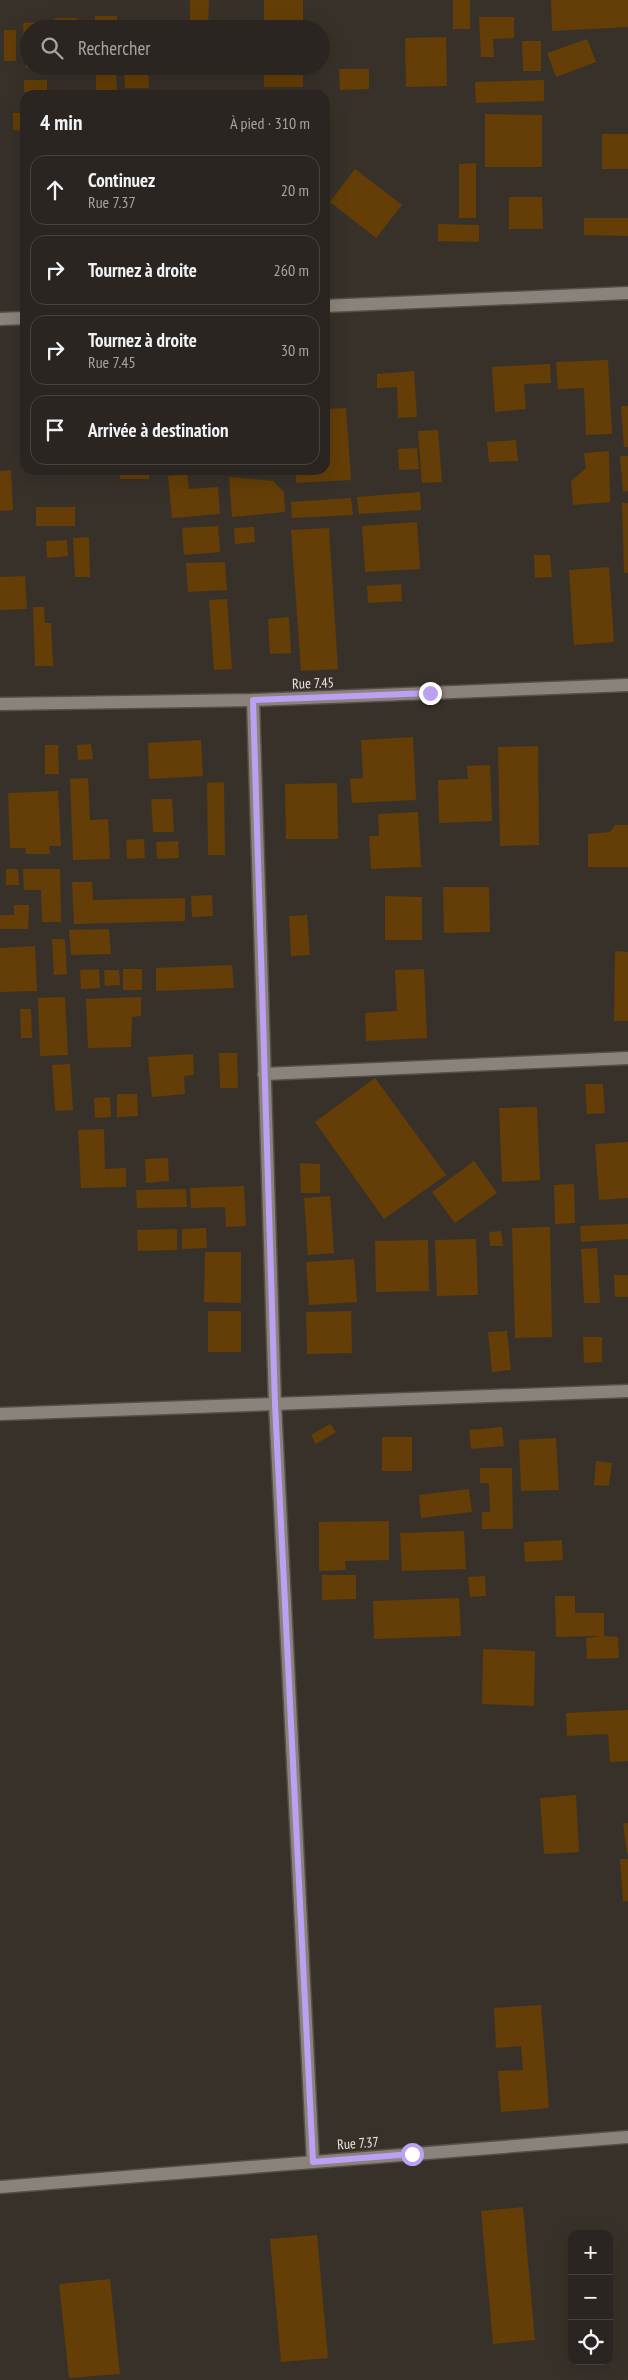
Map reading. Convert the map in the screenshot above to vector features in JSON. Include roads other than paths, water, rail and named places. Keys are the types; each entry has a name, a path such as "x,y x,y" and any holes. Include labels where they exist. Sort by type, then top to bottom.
{"street":[{"path":"330,306 628,293"},
{"path":"0,319 20,318"},
{"name":"Rue 7.45","path":"0,704 253,700 628,685"},
{"path":"253,700 275,1404 313,2162"},
{"path":"264,1074 628,1058"},
{"path":"0,1414 628,1391"},
{"name":"Rue 7.37","path":"0,2186 628,2137"}]}
